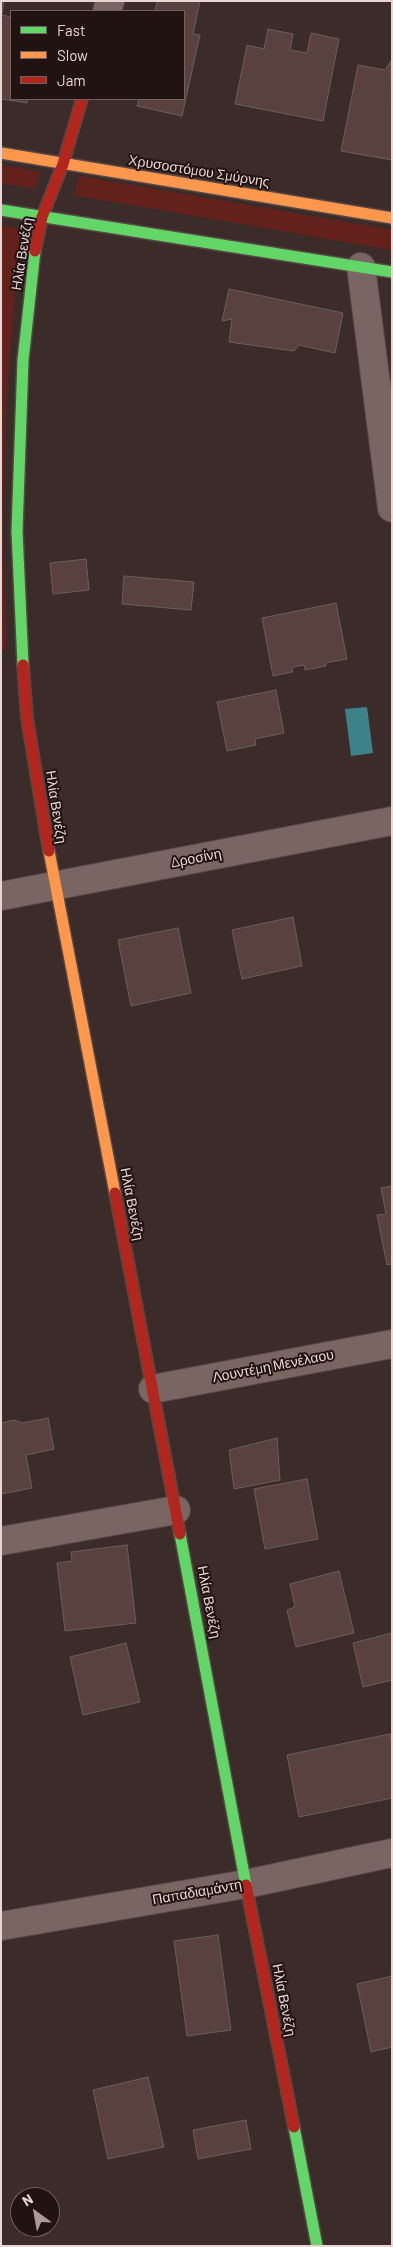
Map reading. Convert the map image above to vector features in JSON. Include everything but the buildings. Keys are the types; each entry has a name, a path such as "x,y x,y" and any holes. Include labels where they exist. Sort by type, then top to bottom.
{"street":[{"name":"Ηλία Βενέζη","path":"82,100 64,164 42,217 35,251 23,360 17,532 20,631 27,718 54,884 317,2246"},
{"name":"Χρυσοστόμου Σμύρνης","path":"1,153 392,218"},
{"path":"1,210 392,272"},
{"path":"361,267 392,508"},
{"name":"Δροσίνη","path":"1,896 54,884 392,821"},
{"name":"Λουντέμη Μενέλαου","path":"153,1389 392,1344"},
{"path":"1,1541 176,1510"},
{"name":"Παπαδιαμάντη","path":"1,1926 246,1884 392,1853"}],"shaded area":[{"path":"1,165 40,172 35,189 1,183"},
{"path":"79,176 392,230 392,250 74,195"},
{"path":"1,226 20,229 5,418 3,536 6,650 1,650"}],"water":[{"path":"367,707 373,753 351,756 345,709"}],"traffic: fast":[{"path":"1,210 392,272"},
{"path":"23,665 17,531 23,360 35,251"},
{"path":"180,1534 246,1885"},
{"path":"294,2127 317,2246"}],"traffic: slow":[{"path":"1,153 392,218"},
{"path":"49,851 115,1193"}],"traffic: jam":[{"path":"35,251 42,217 63,164 82,100"},
{"path":"23,665 27,718 49,851"},
{"path":"115,1193 180,1534"},
{"path":"246,1885 294,2127"}]}
